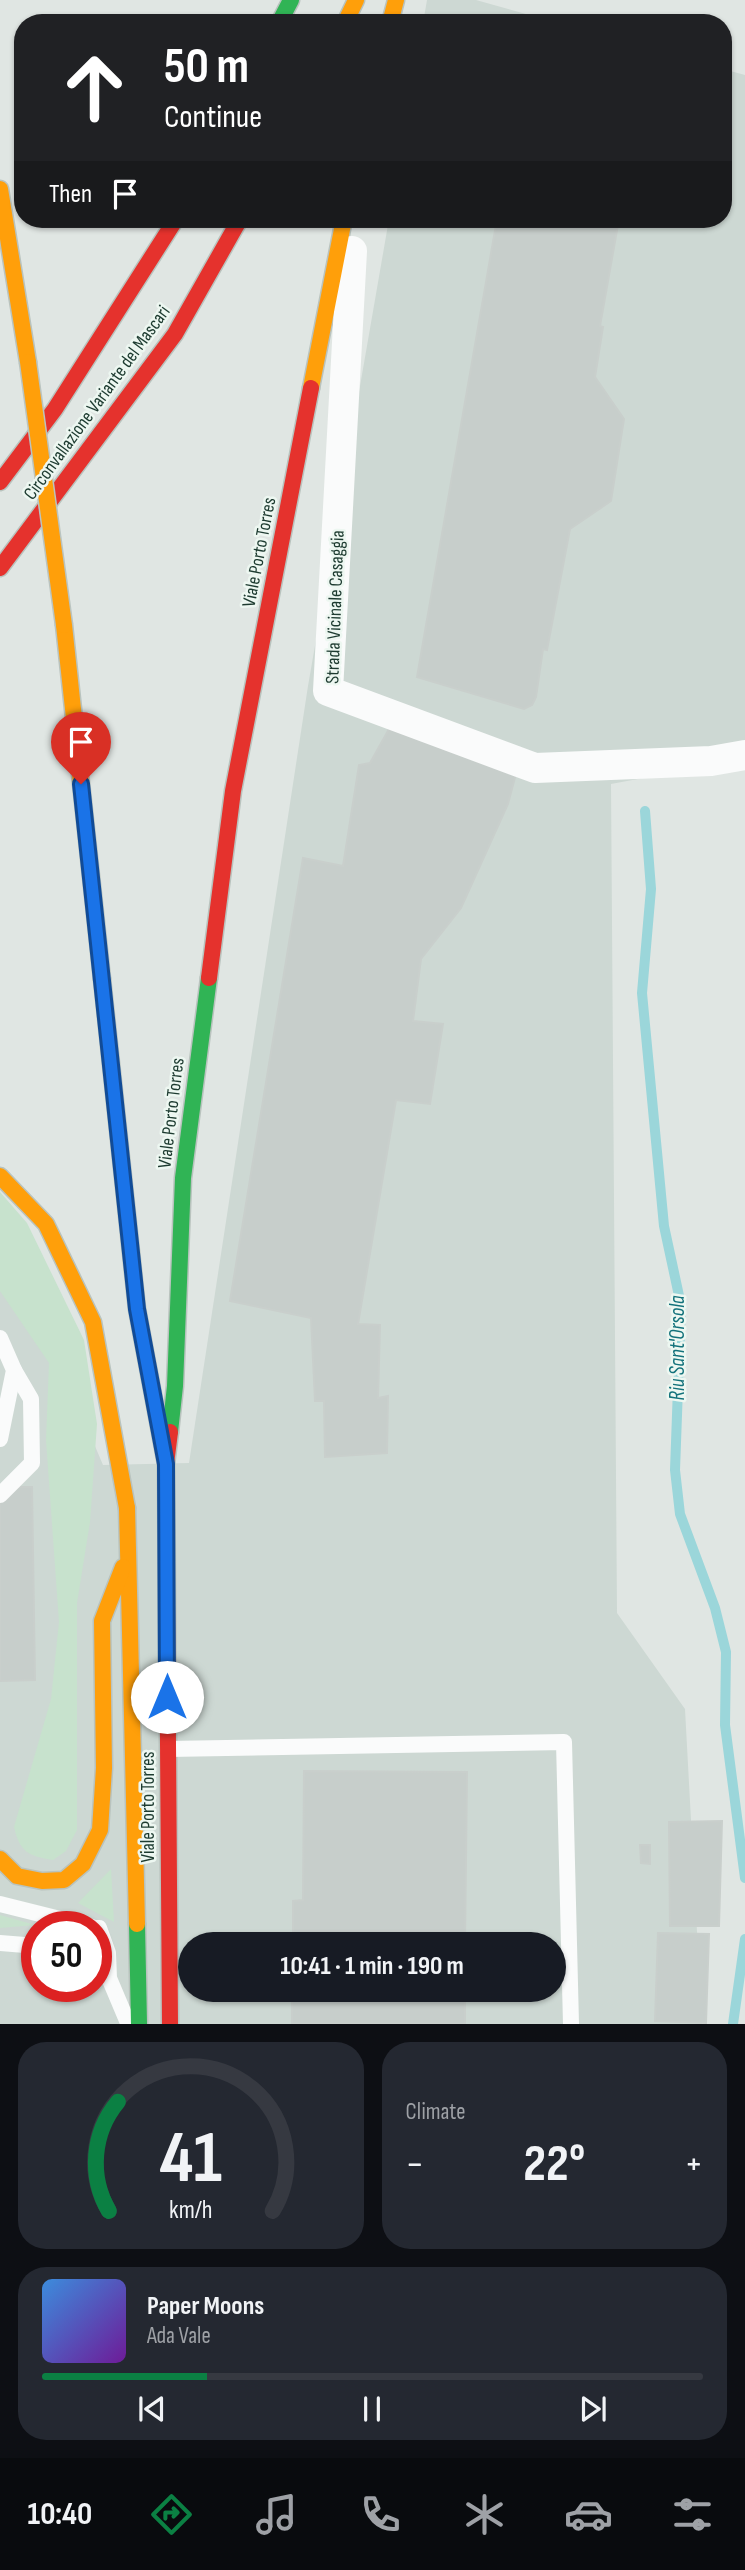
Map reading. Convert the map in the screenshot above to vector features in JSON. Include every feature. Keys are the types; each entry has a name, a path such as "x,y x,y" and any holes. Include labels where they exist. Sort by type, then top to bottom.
{"main road":[{"path":"0,189 28,362 64,625 137,1309 166,1464"},
{"name":"Circonvallazione Variante del Mascari","path":"0,482 55,409 170,228"},
{"name":"Circonvallazione Variante del Mascari","path":"0,568 175,334 235,228"},
{"name":"Viale Porto Torres","path":"170,2024 166,1464 175,1386 183,1178 233,791 342,228"},
{"path":"0,1176 46,1224 93,1322 127,1508"},
{"path":"135,1387 137,1309"},
{"path":"127,1508 133,1452"},
{"name":"Viale Porto Torres","path":"127,1508 139,2024"},
{"path":"0,1859 17,1876 42,1881 64,1880 83,1864 100,1830 104,1768 102,1621 129,1552"}],"street":[{"name":"Strada Vicinale Casaggia","path":"354,228 328,691 535,768 710,761 745,755"}],"lane":[{"path":"0,1338 31,1399 32,1463 0,1495"},
{"path":"0,1439 14,1370"},
{"path":"168,1749 564,1742 571,2024"},
{"path":"0,1904 29,1911"},
{"path":"0,1942 21,1944"},
{"path":"112,1985 129,2024"}],"shaded area":[{"path":"427,0 476,0 526,14 425,14"},
{"path":"732,71 745,75 745,759 611,784 617,1613 685,1709 702,2024 0,2024 0,1283 56,1354 103,1465 189,1463 308,686 387,228 732,228"}],"green space":[{"path":"0,1192 27,1223 84,1340 97,1424 90,1522 77,1603 77,1830 66,1851 53,1860 37,1857 26,1851 19,1842 14,1827 51,1699 59,1622 46,1440 49,1363 0,1291"},
{"path":"111,1869 114,1922 112,1911 93,1911 78,1903"},
{"path":"0,1915 21,1921 21,1926 0,1928"}],"building":[{"path":"495,228 617,228 600,326 603,327 595,377 624,419 611,501 570,529 547,650 543,649 536,697 532,705 524,709 417,677"},
{"path":"389,729 517,770 508,804 461,908 421,959 413,1021 443,1024 430,1104 396,1100 358,1324 380,1325 378,1398 388,1396 387,1453 325,1457 324,1401 315,1401 311,1318 230,1301 303,858 343,866 359,765 370,763"},
{"path":"0,1487 32,1487 35,1680 0,1681"},
{"path":"304,1771 467,1772 465,1932 293,1932 293,1901 303,1900"},
{"path":"722,1821 719,1926 670,1926 669,1822"},
{"path":"640,1845 650,1845 650,1864 641,1863"},
{"path":"658,1933 709,1934 706,2023 655,2021"},
{"path":"292,2002 465,2002 465,2024 292,2024"}],"waterway":[{"name":"Riu Sant'Orsola","path":"645,811 651,889 642,993 664,1226 681,1305 675,1470 680,1514 715,1608 726,1652 725,1725 745,1878"},
{"name":"Riu Sant'Orsola","path":"733,2024 745,1939"}],"traffic: fast":[{"path":"284,14 291,0"},
{"path":"170,1432 175,1386 183,1178 209,978"},
{"path":"137,1924 139,2024"}],"traffic: slow":[{"path":"349,14 356,0"},
{"path":"392,14 396,0"},
{"path":"0,189 28,362"},
{"path":"311,388 342,228"},
{"path":"28,362 64,625"},
{"path":"64,625 102,979"},
{"path":"0,1176 46,1224 93,1322 127,1508"},
{"path":"127,1508 137,1924"},
{"path":"0,1859 17,1876 42,1881 64,1880 83,1864 100,1830 104,1768 102,1621 123,1567"}],"traffic: jam":[{"path":"0,482 55,409 170,228"},
{"path":"0,568 175,334 235,228"},
{"path":"209,978 233,791 311,388"},
{"path":"102,979 137,1309 166,1464"},
{"path":"170,1432 166,1464 170,2024"}],"route":[{"path":"81,784 137,1309 166,1464 167,1697"}]}
